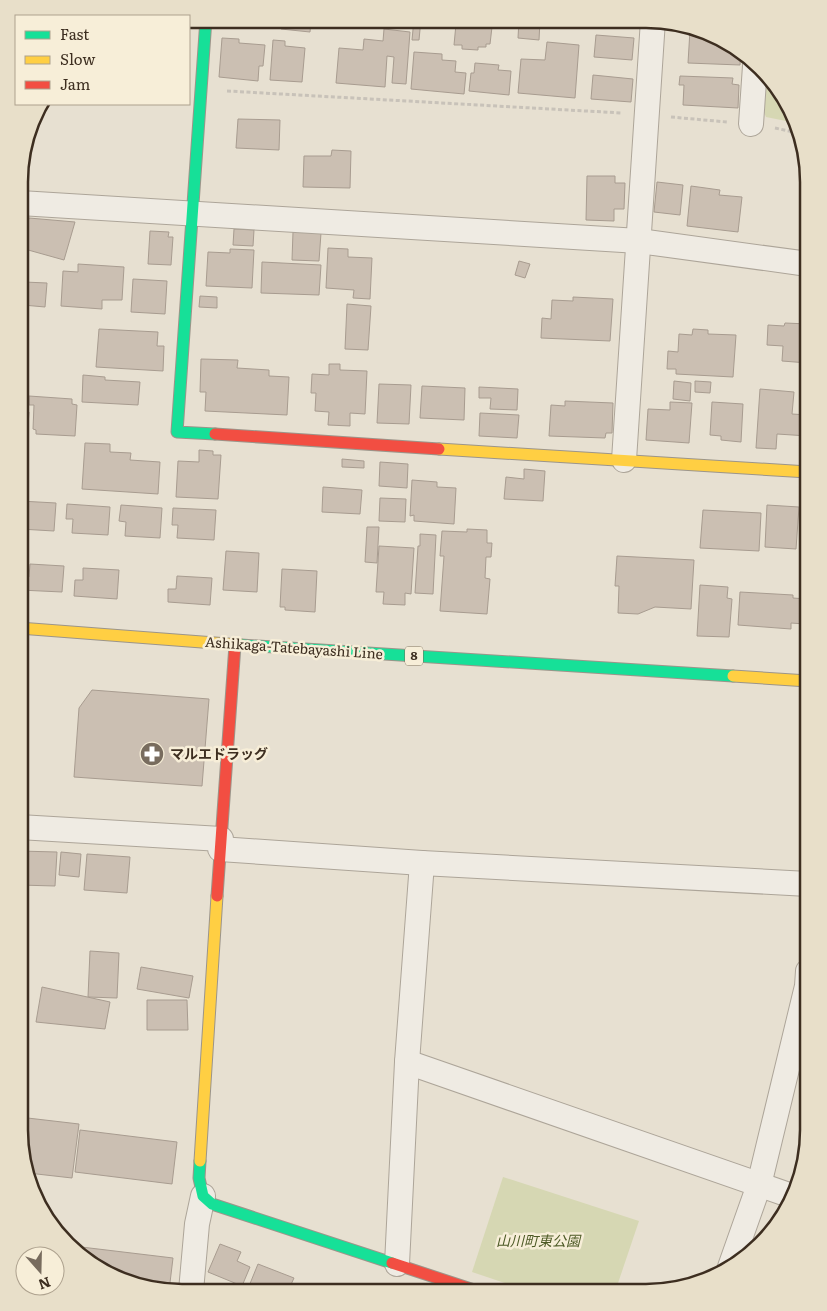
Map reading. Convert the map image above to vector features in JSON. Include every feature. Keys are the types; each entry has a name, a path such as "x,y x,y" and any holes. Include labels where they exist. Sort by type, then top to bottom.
{"street":[{"path":"205,28 177,432 800,471"},
{"path":"624,460 652,28"},
{"path":"751,124 754,74"},
{"path":"28,203 639,241 800,263"},
{"name":"Ashikaga-Tatebayashi Line","path":"28,629 235,645 799,679"},
{"path":"192,1284 196,1224 203,1196 199,1178 235,645"},
{"path":"28,827 422,863 799,884"},
{"path":"397,1264 407,1062 422,863"},
{"path":"734,1255 759,1185 799,1018"},
{"path":"407,1062 785,1194"},
{"path":"203,1196 212,1204 456,1284"}],"path":[{"path":"201,89 647,114 751,124 791,132"}],"green space":[{"path":"765,84 779,105 787,121 766,117 763,110"},
{"name":"山川町東公園","path":"503,1177 639,1221 618,1284 508,1284 472,1272"}],"building":[{"path":"281,28 310,28 310,32"},
{"path":"413,28 420,28 419,40 412,40"},
{"path":"456,28 492,28 490,44 486,44 486,47 478,47 478,50 462,49 462,45 454,45"},
{"path":"519,28 540,28 539,40 518,38"},
{"path":"384,29 410,32 406,84 392,83 394,57 387,56 385,87 336,83 339,48 363,50 364,39 383,41"},
{"path":"690,34 722,48 740,60 740,65 688,63"},
{"path":"596,35 634,38 632,60 594,57"},
{"path":"222,38 239,39 239,43 265,45 263,66 259,66 258,81 219,77"},
{"path":"273,40 285,41 285,46 305,48 302,82 270,80"},
{"path":"547,42 579,45 575,98 518,93 521,59 545,60"},
{"path":"414,52 442,54 442,60 456,61 455,72 466,73 464,94 411,89"},
{"path":"475,63 499,65 498,70 511,71 509,95 469,91 471,73 474,73"},
{"path":"593,75 633,79 631,102 591,99"},
{"path":"680,76 733,78 732,84 739,85 738,108 683,105 684,85 679,85"},
{"path":"238,119 280,120 279,150 236,148"},
{"path":"332,150 351,151 350,188 303,187 304,156 331,156"},
{"path":"587,176 615,176 615,183 625,183 624,209 614,209 614,221 586,220"},
{"path":"657,182 683,185 680,215 654,212"},
{"path":"691,186 720,190 719,195 742,197 738,232 687,226"},
{"path":"29,218 75,222 64,260 28,250"},
{"path":"234,229 254,230 253,246 233,245"},
{"path":"150,231 169,232 168,237 173,237 171,265 148,264"},
{"path":"293,232 321,233 319,261 292,260"},
{"path":"328,248 348,249 348,257 372,258 370,299 353,298 354,290 326,288"},
{"path":"230,249 254,250 252,288 206,286 208,252 230,253"},
{"path":"519,261 530,264 525,278 515,275"},
{"path":"262,262 321,265 319,295 261,293"},
{"path":"78,264 124,267 122,300 102,300 102,309 61,306 63,271 78,272"},
{"path":"133,279 167,281 165,314 131,312"},
{"path":"28,282 47,283 45,307 28,305"},
{"path":"200,296 217,297 217,308 199,307"},
{"path":"573,297 613,299 610,341 541,338 542,318 551,319 552,300 573,301"},
{"path":"347,304 371,306 368,350 345,349"},
{"path":"785,323 800,324 800,362 782,361 783,346 767,345 768,325 784,326"},
{"path":"99,329 158,332 157,346 164,346 163,371 96,367"},
{"path":"693,329 708,330 708,334 736,335 733,377 676,374 676,369 667,369 668,351 678,352 679,334 692,335"},
{"path":"201,359 238,360 237,368 269,370 269,376 289,377 287,415 205,411 206,392 200,392"},
{"path":"329,364 340,364 340,370 367,371 365,414 350,413 350,426 328,425 329,412 315,411 316,393 311,393 312,374 329,375"},
{"path":"83,375 105,377 105,380 140,382 138,405 82,402"},
{"path":"674,381 691,383 690,401 673,399"},
{"path":"695,381 711,382 710,393 695,392"},
{"path":"379,384 411,385 409,424 377,423"},
{"path":"422,386 465,388 464,420 420,418"},
{"path":"479,387 518,389 517,410 490,409 491,398 479,398"},
{"path":"760,389 794,392 792,414 800,414 800,435 777,434 776,449 756,448"},
{"path":"29,396 72,399 72,404 77,405 75,436 36,434 36,430 33,429 34,405 29,405"},
{"path":"565,401 613,403 612,433 606,433 605,438 549,436 551,405 565,406"},
{"path":"670,402 692,403 689,443 646,440 648,409 670,410"},
{"path":"712,402 743,404 741,442 721,440 721,436 710,435"},
{"path":"480,413 519,415 517,438 479,436"},
{"path":"85,443 110,444 110,452 131,453 130,460 160,462 158,494 82,489"},
{"path":"199,450 213,451 213,455 221,455 218,499 176,497 178,461 199,462"},
{"path":"342,459 364,461 364,468 342,467"},
{"path":"380,462 408,464 407,488 379,486"},
{"path":"524,469 545,471 543,501 504,499 506,477 524,479"},
{"path":"412,480 437,482 437,487 456,488 454,524 414,521 414,515 410,516"},
{"path":"323,487 362,490 360,514 322,512"},
{"path":"380,498 406,499 405,522 379,521"},
{"path":"28,501 56,503 54,531 28,529"},
{"path":"67,504 110,507 108,535 72,533 73,519 66,519"},
{"path":"121,505 162,508 160,538 125,536 126,522 119,521"},
{"path":"767,505 799,507 796,549 765,547"},
{"path":"173,508 216,510 214,540 177,538 178,525 172,525"},
{"path":"703,510 761,513 759,551 700,548"},
{"path":"367,527 379,527 377,563 365,562"},
{"path":"467,529 487,530 487,543 492,543 491,557 486,557 485,578 490,579 487,614 440,611 444,556 440,556 442,531 467,532"},
{"path":"420,534 436,535 433,594 415,593"},
{"path":"379,546 414,548 411,594 405,593 405,605 383,604 384,592 376,592"},
{"path":"226,551 259,553 257,592 223,590"},
{"path":"617,556 694,560 691,609 655,607 638,614 618,613 619,586 615,586"},
{"path":"30,564 64,566 62,592 28,590"},
{"path":"83,568 119,570 117,599 74,596 75,580 83,580"},
{"path":"282,569 317,571 315,612 285,610 285,607 280,607"},
{"path":"177,576 212,578 210,605 168,602 168,589 176,589"},
{"path":"700,585 728,587 727,598 732,599 729,637 697,636"},
{"path":"740,592 793,595 793,598 800,598 800,624 791,623 791,629 738,625"},
{"path":"92,690 209,699 202,786 74,777 79,708"},
{"path":"28,851 57,852 55,886 28,885"},
{"path":"61,852 81,854 79,877 59,875"},
{"path":"87,854 130,857 127,893 84,890"},
{"path":"90,951 119,953 117,998 88,997"},
{"path":"141,967 193,976 189,998 137,989"},
{"path":"42,987 110,1002 105,1029 36,1022"},
{"path":"147,1000 187,1000 188,1030 147,1030"},
{"path":"28,1118 79,1124 72,1178 34,1174 30,1159"},
{"path":"80,1130 177,1142 172,1184 75,1172"},
{"path":"220,1244 241,1252 237,1261 250,1267 243,1284 237,1284 208,1272"},
{"path":"83,1247 173,1258 170,1283 162,1282 123,1272 105,1263"},
{"path":"258,1264 294,1278 291,1284 250,1284"}],"traffic: fast":[{"path":"205,28 177,432 215,434"},
{"path":"241,645 733,676"},
{"path":"200,1161 199,1178 203,1196 212,1204 392,1263"}],"traffic: slow":[{"path":"439,449 800,471"},
{"path":"28,629 241,645"},
{"path":"733,676 799,680"},
{"path":"200,1161 217,896"}],"traffic: jam":[{"path":"215,434 439,449"},
{"path":"217,896 235,645"},
{"path":"392,1263 456,1284"}],"place":[{"name":"マルエドラッグ","path":"152,754"}]}
